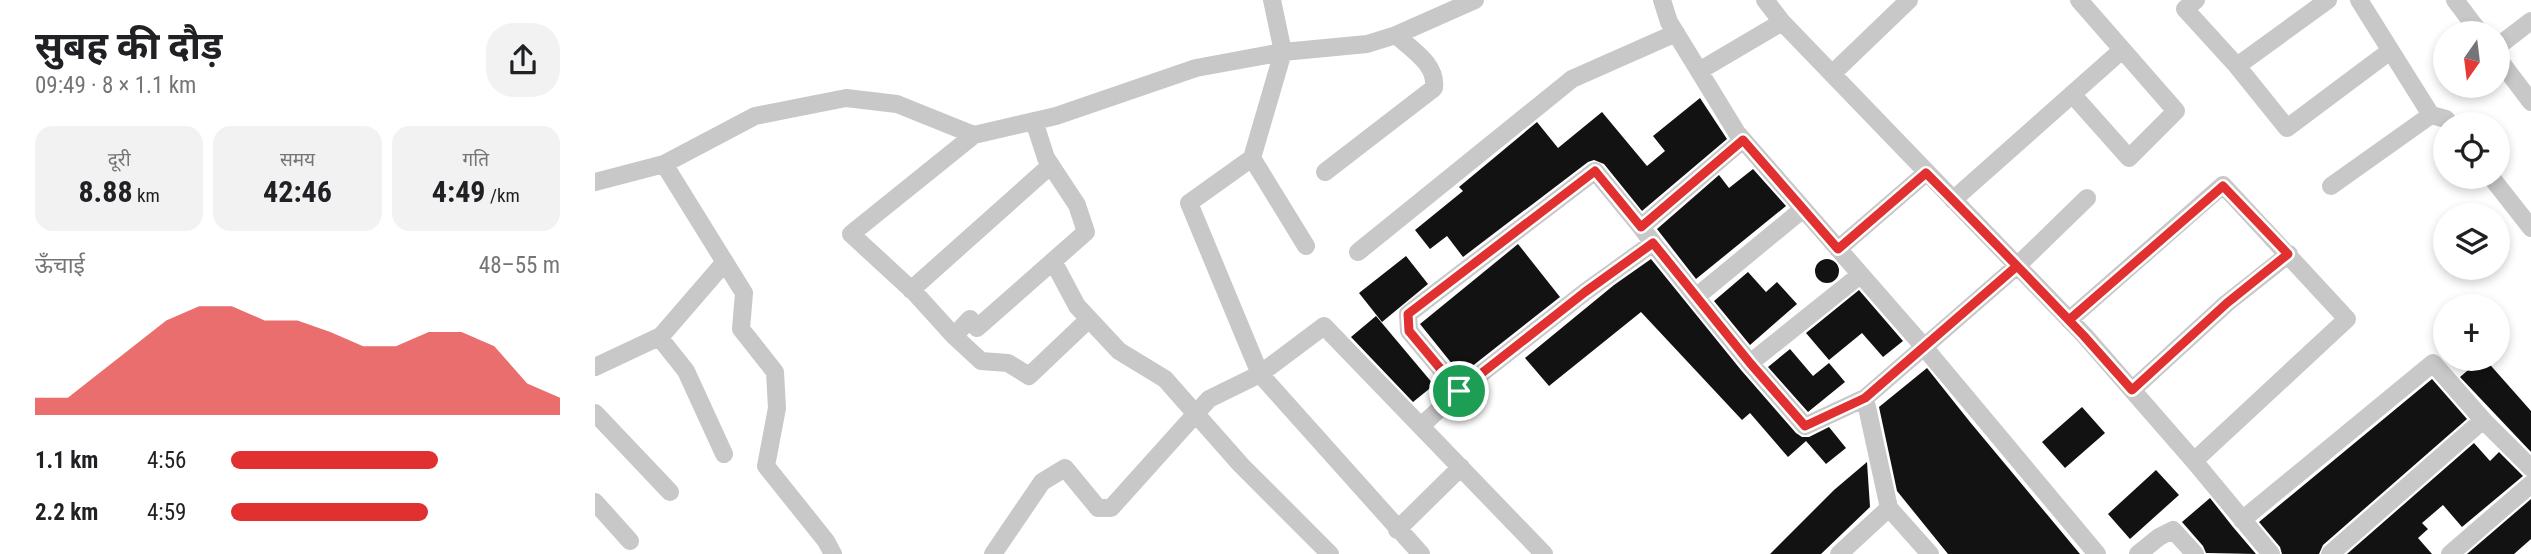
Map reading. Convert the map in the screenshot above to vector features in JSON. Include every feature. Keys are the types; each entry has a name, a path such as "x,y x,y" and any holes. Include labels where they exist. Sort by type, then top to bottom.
{"street":[{"path":"1272,0 1283,52 1252,158 1189,203 1260,374 1421,554"},
{"path":"1089,319 1029,376 1008,363 981,361 851,234 974,135 1056,116 1174,74 1283,52 1367,44 1396,35 1475,0"},
{"path":"1662,0 1669,22 1743,140 1924,347 2097,554"},
{"path":"1832,74 1909,0"},
{"path":"2072,94 2129,158 2176,111 2079,0"},
{"path":"2237,66 2328,0"},
{"path":"2332,186 2431,115 2359,0"},
{"path":"2455,0 2471,21"},
{"path":"1772,2 1782,22 2069,320 2194,461 2271,554"},
{"path":"2186,3 2287,128 2390,51"},
{"path":"2510,37 2531,21"},
{"path":"1699,71 1782,22"},
{"path":"1358,252 1572,79 1676,33"},
{"path":"1325,172 1434,88 1435,80 1430,66 1396,35"},
{"path":"1953,200 2122,50"},
{"path":"2510,74 2531,102"},
{"path":"595,182 664,164 755,116 846,98 897,104 974,135"},
{"path":"954,336 970,319 977,328 1086,232 1077,205 1051,165 1034,121"},
{"path":"1641,227 1743,140"},
{"path":"1252,158 1307,246"},
{"path":"664,164 744,293 741,329 775,372 777,408 766,466 827,541 834,554"},
{"path":"911,290 1051,165"},
{"path":"1459,391 1409,331 1408,314 1595,171 1750,363 1805,426 1865,398 2017,266 2087,198"},
{"path":"1838,249 1926,173"},
{"path":"2069,320 2223,186 2347,319 2194,461"},
{"path":"2500,189 2531,228"},
{"path":"1696,297 1803,209"},
{"path":"1421,426 1459,391 1585,292 1653,243"},
{"path":"2132,390 2227,303 2288,254"},
{"path":"1053,261 1077,306 1119,351 1165,379 1241,465 1330,554"},
{"path":"595,367 659,337 725,262"},
{"path":"1750,363 1860,275"},
{"path":"993,554 1042,482 1065,468 1098,508 1111,509 1209,399 1260,374 1324,326 1543,554"},
{"path":"659,337 686,371 724,454"},
{"path":"2242,520 2433,363 2483,420 2531,468"},
{"path":"1865,398 1889,509 1930,554"},
{"path":"595,412 670,492"},
{"path":"2330,554 2483,420"},
{"path":"1397,530 1461,467"},
{"path":"2450,554 2531,484"},
{"path":"595,502 630,541"},
{"path":"1839,554 1889,509"},
{"path":"2138,554 2159,537 2173,530 2195,554"}],"building":[{"path":"1700,98 1727,139 1642,211 1604,164 1594,160 1463,257 1447,236 1430,249 1415,230 1463,191 1459,187 1537,122 1558,148 1602,112 1647,166 1665,151 1653,136"},
{"path":"1753,169 1786,206 1696,279 1657,229 1719,175 1729,188"},
{"path":"1518,244 1560,297 1461,375 1420,324"},
{"path":"1406,256 1428,284 1382,322 1359,293"},
{"path":"1651,259 1796,433 1809,437 1829,427 1846,448 1826,464 1806,441 1788,457 1750,413 1742,420 1641,312 1549,386 1525,358 1614,285"},
{"path":"1827,259 1838,266 1839,271 1832,282 1827,283 1816,276 1815,271 1822,260"},
{"path":"1748,272 1766,292 1777,282 1797,304 1750,345 1714,301"},
{"path":"1859,290 1903,341 1883,357 1862,333 1829,360 1806,333"},
{"path":"1376,316 1434,385 1413,402 1351,337"},
{"path":"1790,349 1813,376 1829,363 1845,382 1808,412 1768,367"},
{"path":"1927,368 2080,554 1948,554 1897,491 1879,407"},
{"path":"2467,371 2496,371 2531,411 2531,452 2460,377"},
{"path":"2432,379 2467,419 2323,545 2319,554 2282,554 2280,547 2259,522"},
{"path":"2082,407 2105,433 2065,468 2042,442"},
{"path":"2474,443 2490,461 2499,452 2523,476 2462,527 2443,505 2422,523 2428,529 2418,538 2432,554 2347,554"},
{"path":"1867,462 1870,507 1821,554 1770,554 1834,490"},
{"path":"2156,470 2179,495 2130,539 2108,514"},
{"path":"2210,498 2256,554 2206,553 2182,522"},
{"path":"2531,499 2531,539 2514,554 2467,554"}],"route":[{"path":"1459,391 1409,331 1408,314 1595,171 1641,227 1743,140 1838,249 1926,173 1953,200 2017,266 2069,320 2223,186 2288,254 2227,303 2132,390 2017,266 1865,398 1805,426 1653,243 1585,292 1459,391"}]}
